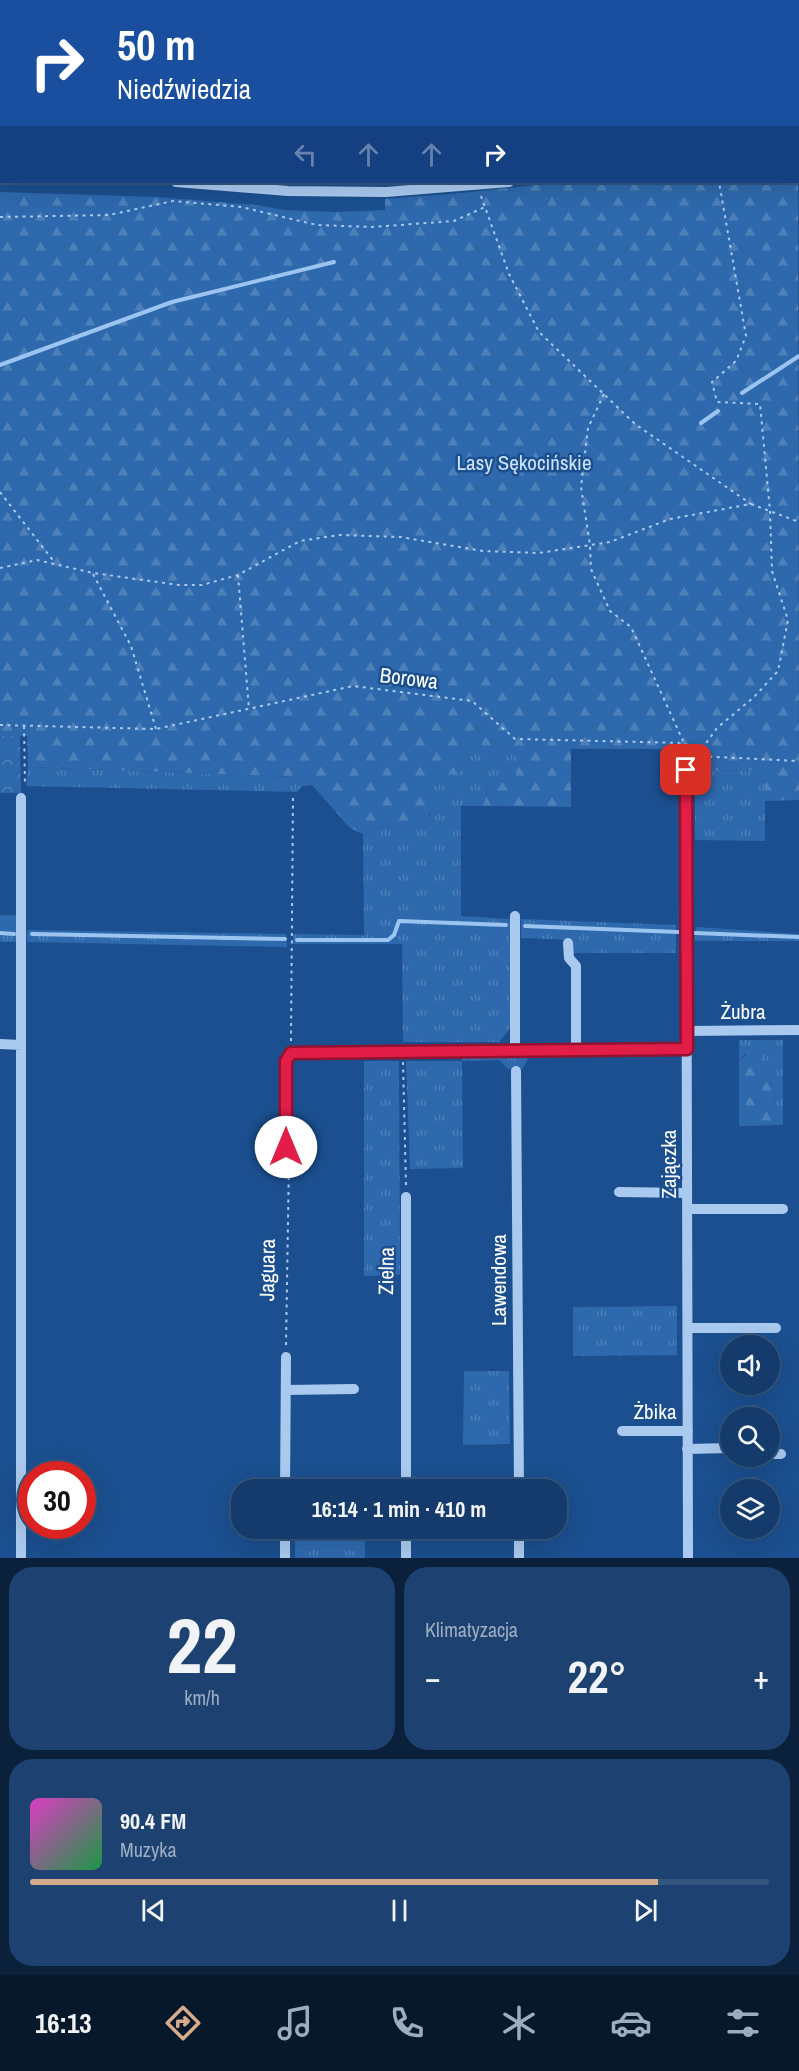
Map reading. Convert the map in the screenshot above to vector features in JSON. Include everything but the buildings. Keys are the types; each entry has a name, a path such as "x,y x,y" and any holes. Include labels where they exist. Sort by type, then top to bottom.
{"street":[{"path":"188,183 288,191 386,192 501,183"},
{"name":"Zajączka","path":"686,770 688,1558"},
{"path":"21,798 21,1558"},
{"path":"515,916 515,1050"},
{"path":"568,943 568,958 576,966 576,1050"},
{"name":"Żubra","path":"687,1031 799,1030"},
{"path":"0,1044 21,1045"},
{"path":"286,1147 286,1061 291,1053 687,1049"},
{"name":"Lawendowa","path":"516,1071 519,1479"},
{"path":"619,1192 687,1193"},
{"name":"Zielna","path":"406,1197 406,1479"},
{"path":"687,1209 783,1209"},
{"path":"688,1328 776,1328"},
{"path":"285,1479 286,1357"},
{"path":"286,1390 354,1389"},
{"name":"Żbika","path":"622,1431 688,1431"},
{"path":"687,1449 720,1448"},
{"path":"285,1539 285,1558"},
{"path":"406,1539 406,1558"},
{"path":"519,1539 519,1558"}],"path":[{"path":"686,770 717,728 754,697 778,671 788,620 772,571 770,511 760,404 717,402 712,382 736,362 746,336 719,183"},
{"path":"478,186 509,274 539,332 635,424 751,504 799,522"},
{"path":"0,217 109,215 173,201 241,207 317,225 372,227 454,221 485,207"},
{"path":"604,394 588,428 581,487 590,545 591,568 610,611 631,627 684,743 696,756 799,761"},
{"path":"0,492 56,565"},
{"path":"0,568 37,560 93,573 179,585 202,585 238,575 300,541 339,535 401,537 483,550 539,553 610,542 670,519 751,504"},
{"path":"93,573 131,646 156,729"},
{"path":"238,575 249,709"},
{"name":"Borowa","path":"0,725 156,729 353,686 472,700 515,739 684,743"},
{"path":"21,798 25,798 24,726"},
{"path":"291,1053 292,796"},
{"path":"403,1052 406,1197"},
{"name":"Jaguara","path":"286,1147 289,1154 286,1357"}],"green space":[{"name":"Lasy Sękocińskie","path":"555,183 798,183 799,800 765,801 765,783 759,783 759,770 695,771 689,754 667,749 571,749 571,807 483,806 488,789 493,783 516,783 516,750 461,749 461,773 431,778 430,813 422,824 404,832 387,825 363,834 350,828 307,780 297,777 28,767 27,736 0,736 0,192 156,197 256,205 285,210 334,212 385,210 385,199"},
{"path":"0,736 20,736 21,793 0,793"},
{"path":"460,748 516,750 516,783 493,783 488,789 483,806 461,806 461,916 511,919 511,1027 499,1042 403,1042 402,944 293,944 293,934 364,935 363,834 387,825 404,832 430,816 431,778"},
{"path":"28,767 297,777 307,780 312,785 302,786 297,792 26,786"},
{"path":"759,770 765,783 765,841 695,840 695,771"},
{"path":"0,915 16,915 16,942 0,942"},
{"path":"521,919 676,925 676,953 572,953 571,940 521,938"},
{"path":"696,927 799,934 799,941 695,941"},
{"path":"27,930 286,934 287,947 27,942"},
{"path":"739,1040 783,1040 783,1118 777,1111 763,1058 745,1054 739,1060"},
{"path":"751,1052 758,1053 764,1058 765,1069 773,1090 777,1111 783,1118 783,1125 739,1126 739,1060"},
{"path":"528,1054 528,1059 522,1069 508,1069 499,1060 462,1061 462,1056"},
{"path":"364,1061 399,1061 400,1275 364,1276"},
{"path":"406,1061 462,1061 463,1168 410,1169"},
{"path":"677,1306 677,1355 573,1356 573,1307"},
{"path":"464,1371 509,1371 510,1444 463,1445"},
{"path":"295,1539 365,1539 365,1558 295,1558"}],"waterway":[{"path":"0,365 172,302 334,262"},
{"path":"742,393 799,356"},
{"path":"701,423 718,411"},
{"path":"297,940 388,940 394,935 399,921 506,925"},
{"path":"525,926 678,932"},
{"path":"0,933 14,934"},
{"path":"695,933 799,937"},
{"path":"32,934 285,939"}],"route":[{"path":"286,1147 286,1061 291,1053 687,1049 686,770"}]}
